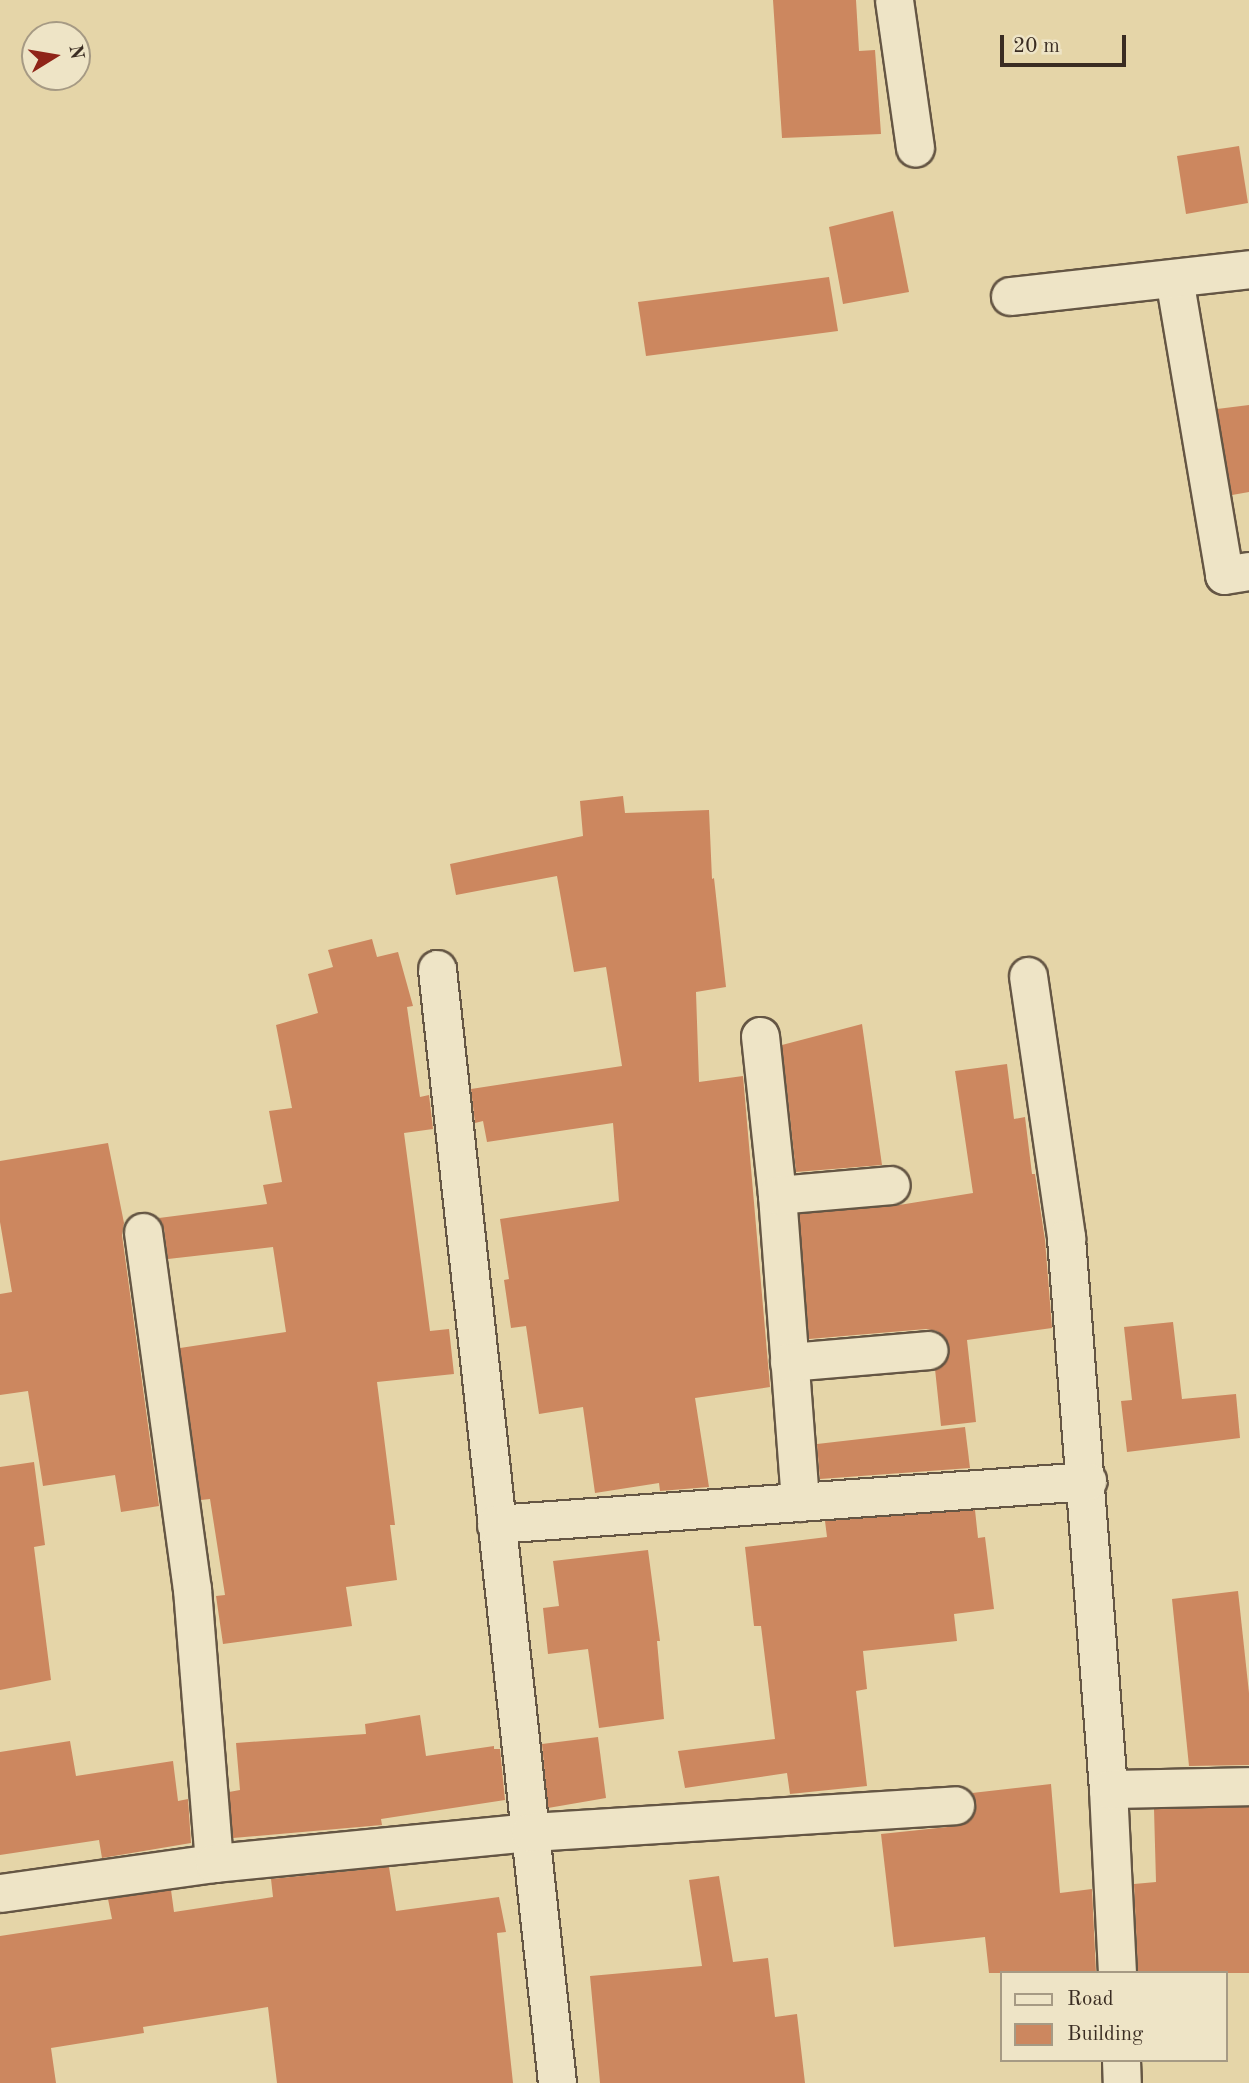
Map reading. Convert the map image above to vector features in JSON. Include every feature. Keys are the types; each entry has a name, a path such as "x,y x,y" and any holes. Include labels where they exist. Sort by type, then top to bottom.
{"street":[{"path":"894,0 915,148"},
{"path":"1010,296 1249,269"},
{"path":"1174,278 1224,575 1249,571"},
{"path":"437,969 557,2083"},
{"path":"1028,976 1066,1238 1087,1481 1108,1789 1117,1971"},
{"path":"760,1037 777,1195 800,1502"},
{"path":"777,1195 891,1185"},
{"path":"143,1232 192,1589 214,1863"},
{"path":"789,1362 928,1350"},
{"path":"496,1524 1087,1481"},
{"path":"1108,1789 1249,1786"},
{"path":"0,1893 214,1863 530,1832 955,1805"},
{"path":"1121,2062 1122,2083"}],"building":[{"path":"773,0 856,0 859,51 875,50 881,134 782,138"},
{"path":"1239,146 1248,203 1186,214 1177,156"},
{"path":"893,211 909,292 843,304 829,227"},
{"path":"829,277 838,331 646,356 638,302"},
{"path":"1249,405 1249,492 1232,495 1217,409"},
{"path":"623,796 625,813 709,810 712,879 714,878 726,987 696,992 699,1082 743,1076 770,1387 695,1398 709,1487 660,1491 659,1483 595,1493 583,1407 539,1414 526,1326 511,1328 504,1280 509,1279 500,1219 619,1201 613,1123 487,1142 483,1121 475,1123 471,1089 622,1066 606,967 574,972 557,876 456,895 450,864 583,836 580,801"},
{"path":"372,939 377,957 398,952 413,1006 407,1007 420,1097 429,1095 433,1129 404,1133 430,1331 449,1329 454,1374 377,1382 395,1525 390,1525 397,1580 346,1587 352,1626 223,1644 216,1596 225,1595 210,1499 201,1500 180,1348 286,1332 273,1247 168,1259 164,1229 159,1218 267,1204 263,1185 282,1182 269,1111 292,1108 276,1025 318,1013 308,974 333,967 328,950"},
{"path":"862,1024 882,1165 796,1172 782,1045"},
{"path":"1007,1064 1014,1119 1025,1117 1032,1174 1035,1174 1045,1240 1052,1328 967,1340 976,1422 941,1426 935,1369 947,1359 949,1349 946,1339 937,1331 926,1329 809,1339 799,1214 893,1206 973,1193 955,1071"},
{"path":"108,1143 124,1223 122,1235 159,1506 121,1512 115,1475 43,1486 28,1391 0,1395 0,1294 12,1292 0,1222 0,1161"},
{"path":"1173,1322 1182,1399 1236,1394 1240,1438 1127,1452 1121,1401 1132,1400 1124,1327"},
{"path":"965,1427 970,1468 820,1479 817,1444"},
{"path":"34,1462 45,1545 34,1547 51,1680 0,1690 0,1467"},
{"path":"975,1510 978,1538 985,1537 994,1609 954,1614 957,1641 863,1651 867,1689 856,1691 867,1786 790,1794 787,1773 685,1788 678,1751 775,1739 761,1626 754,1626 745,1547 827,1537 825,1521"},
{"path":"648,1550 660,1641 657,1641 664,1719 599,1728 588,1649 548,1654 543,1608 559,1606 553,1561"},
{"path":"1238,1591 1249,1693 1249,1765 1189,1766 1172,1599"},
{"path":"420,1715 426,1756 494,1746 494,1749 500,1749 505,1800 381,1819 382,1825 233,1838 229,1792 240,1790 236,1743 366,1734 365,1724"},
{"path":"598,1737 606,1798 548,1808 542,1744"},
{"path":"70,1741 76,1776 173,1761 178,1801 188,1799 191,1843 102,1858 99,1840 0,1855 0,1752"},
{"path":"1051,1784 1060,1893 1092,1889 1096,1971 989,1973 985,1937 894,1947 881,1834 957,1826 967,1822 974,1814 976,1803 972,1793"},
{"path":"1249,1807 1249,1973 1138,1971 1134,1884 1156,1882 1154,1809"},
{"path":"389,1867 396,1911 499,1897 506,1932 497,1933 513,2083 277,2083 268,2007 143,2027 144,2033 51,2048 56,2083 0,2083 0,1936 112,1919 108,1899 171,1890 174,1912 273,1897 271,1879"},
{"path":"719,1876 733,1962 768,1958 775,2017 797,2014 805,2083 600,2083 590,1976 702,1966 689,1880"}]}
